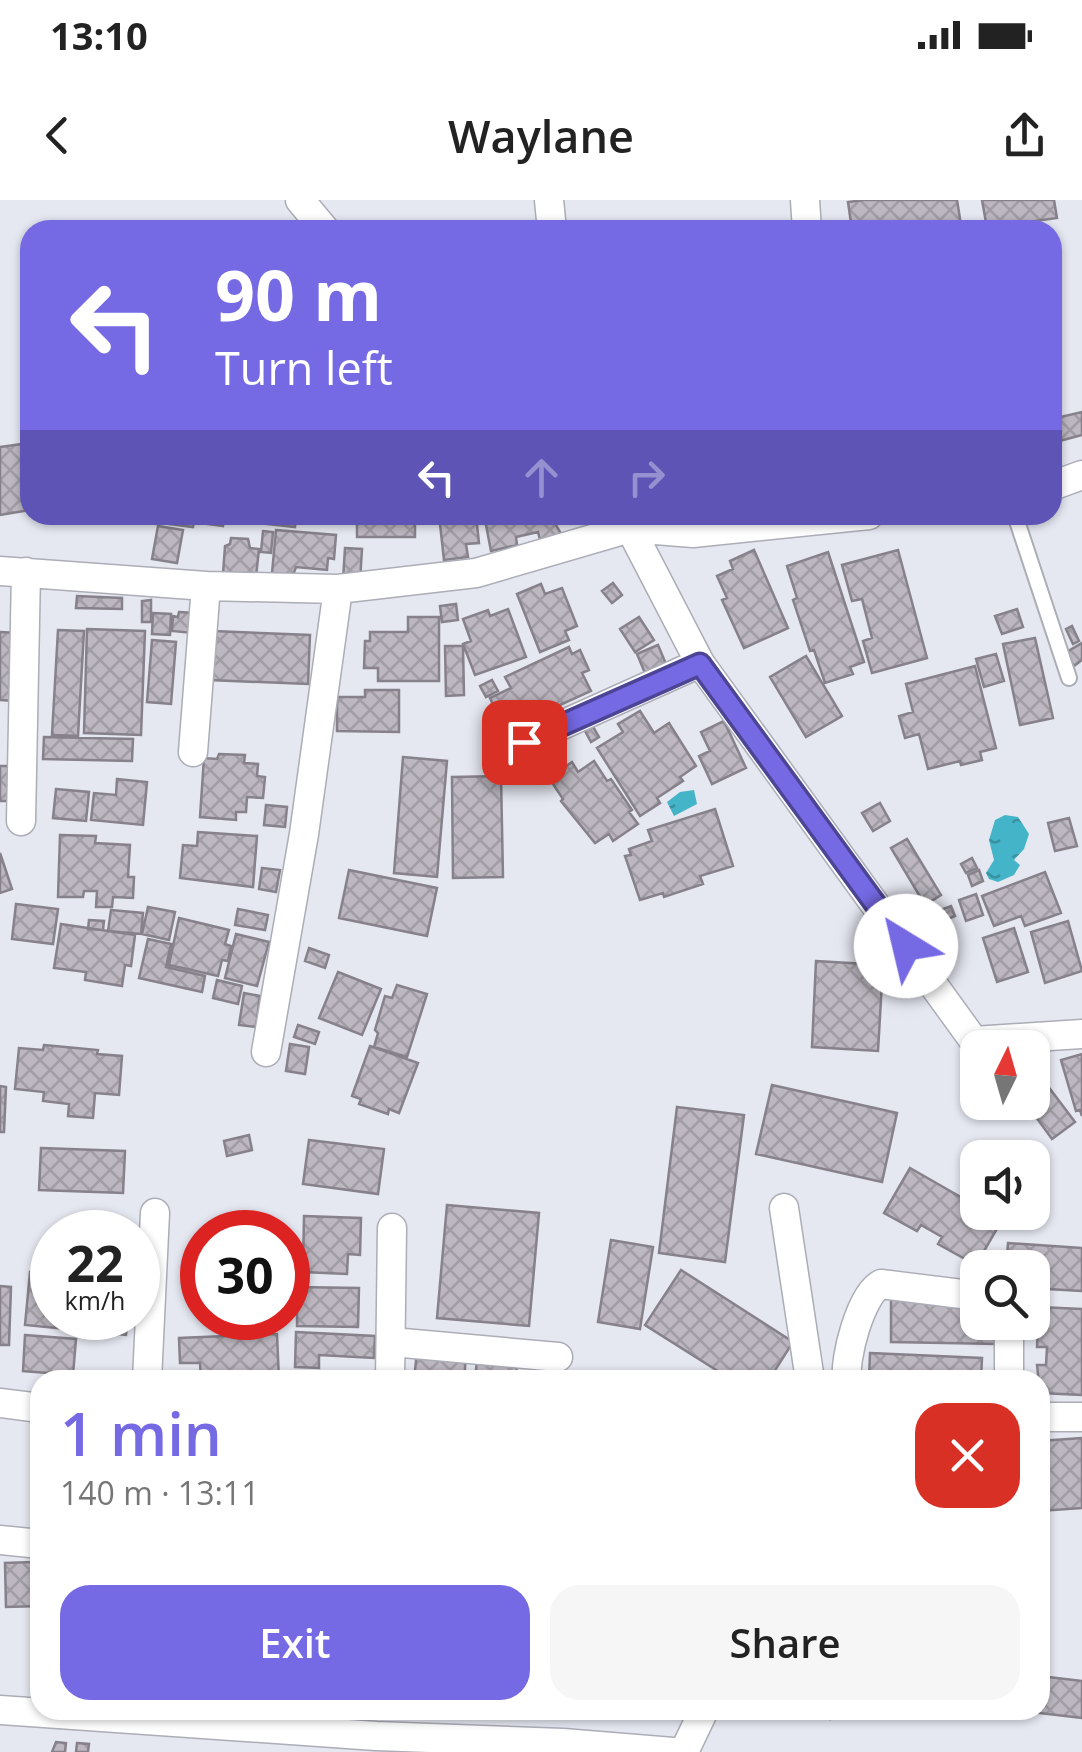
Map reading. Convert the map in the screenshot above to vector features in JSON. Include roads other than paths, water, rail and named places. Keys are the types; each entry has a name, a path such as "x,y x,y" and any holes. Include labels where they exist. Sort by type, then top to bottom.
{"street":[{"path":"300,200 317,220"},
{"path":"21,821 13,572 206,586 338,589 476,573 613,525"},
{"path":"624,525 700,664 974,1040 1082,1034"},
{"path":"640,525 693,534 771,525"},
{"path":"193,752 206,586"},
{"path":"266,1052 304,834 338,589"},
{"path":"524,742 700,664"},
{"path":"784,1208 808,1370"},
{"path":"391,1370 392,1228"},
{"path":"847,1370 848,1355 866,1296 873,1288 881,1284 960,1294"},
{"path":"147,1370 149,1340"},
{"path":"1008,1340 1009,1370"},
{"path":"392,1342 558,1358"},
{"path":"0,1403 30,1407"},
{"path":"1050,1417 1082,1418"},
{"path":"0,1540 30,1543"},
{"path":"0,1710 30,1711"},
{"path":"289,1720 376,1723 674,1752"},
{"path":"684,1752 699,1720"}],"lane":[{"path":"1018,525 1069,678"}],"water":[{"path":"694,790 697,804 674,816 667,802 680,792"},
{"path":"1005,815 1018,817 1029,834 1024,849 1014,860 1020,865 1014,875 998,882 986,873 994,860 989,840 995,820"}]}
